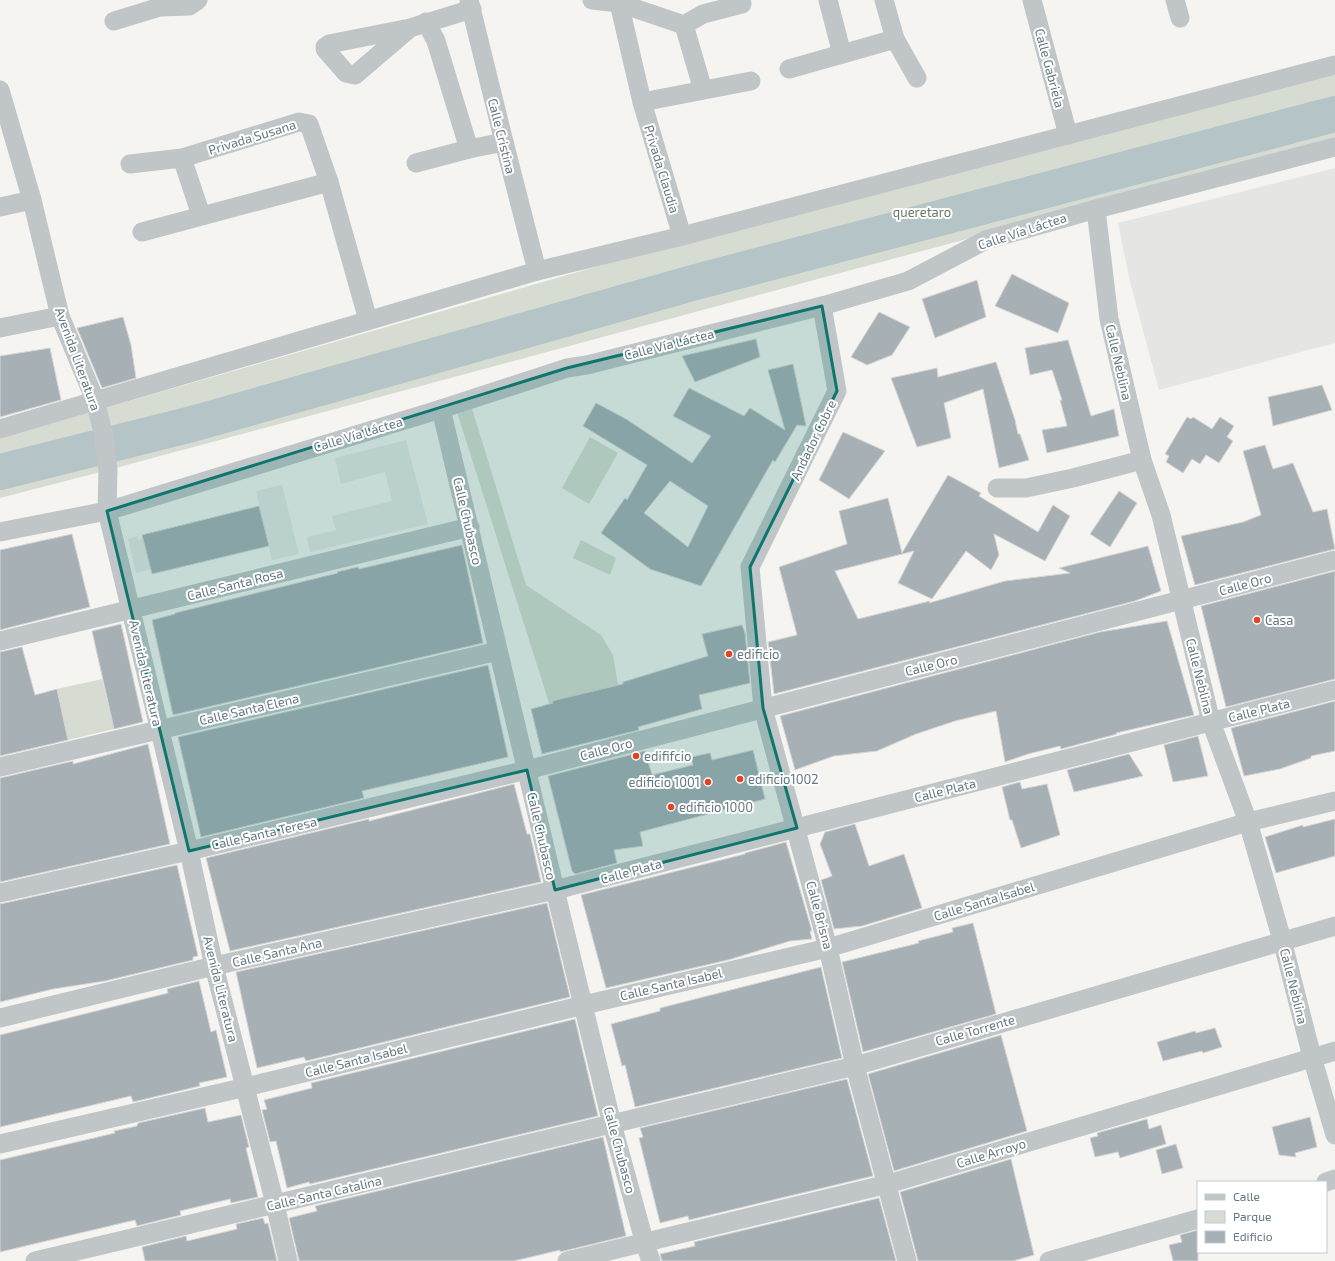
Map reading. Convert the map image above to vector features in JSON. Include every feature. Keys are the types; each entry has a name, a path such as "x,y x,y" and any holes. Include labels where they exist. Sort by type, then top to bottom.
{"street":[{"path":"114,21 158,4 189,6 198,0"},
{"path":"592,0 619,3 684,25 704,14 742,4"},
{"path":"828,0 842,54"},
{"path":"884,0 895,39 917,78"},
{"name":"Calle Gabriela","path":"1032,0 1068,135"},
{"path":"1175,0 1180,18"},
{"name":"Privada Claudia","path":"619,3 642,102 682,236"},
{"path":"469,149 436,41 418,25 471,4"},
{"name":"Calle Cristina","path":"471,4 537,271"},
{"path":"684,25 703,90"},
{"path":"789,69 895,39"},
{"path":"0,429 537,271 682,236 1335,65"},
{"path":"642,102 751,81"},
{"name":"Avenida Literatura","path":"0,90 32,200 60,316 95,400 103,432 107,461 107,511 189,851 214,966 246,1087 288,1261"},
{"name":"Privada Susana","path":"130,164 182,158 298,122 309,124 329,182 368,320"},
{"path":"416,163 469,149 504,142"},
{"name":"Calle Vía Láctea","path":"0,532 107,511 441,409 566,368 587,366 822,306 908,281 986,240 1096,209 1335,148"},
{"path":"182,158 201,215"},
{"path":"142,232 329,182"},
{"path":"0,207 32,200"},
{"name":"Calle Neblina","path":"1096,209 1109,319 1142,460 1160,515 1211,722 1248,822 1282,940 1312,1057 1335,1135"},
{"name":"Andador Cobre","path":"750,567 837,391 822,306"},
{"path":"0,328 60,316"},
{"name":"Calle Chubasco","path":"441,409 612,1124 644,1244 651,1261"},
{"path":"997,488 1026,488 1073,478 1142,460"},
{"name":"Calle Santa Rosa","path":"0,641 470,527"},
{"name":"Calle Oro","path":"527,770 1335,560"},
{"name":"Calle Brisna","path":"750,567 763,708 797,828 828,948 855,1066 888,1184 907,1261"},
{"name":"Calle Santa Elena","path":"0,767 498,651"},
{"name":"Calle Plata","path":"555,890 1335,690"},
{"name":"Calle Santa Teresa","path":"0,893 189,851 527,770"},
{"name":"Calle Santa Isabel","path":"0,1144 828,948 1248,822 1335,801"},
{"name":"Calle Santa Ana","path":"0,1018 214,966 555,890"},
{"name":"Calle Torrente","path":"612,1124 855,1066 1282,940 1335,926"},
{"name":"Calle Arroyo","path":"567,1261 644,1244 888,1184 1335,1051"},
{"name":"Calle Santa Catalina","path":"35,1261 612,1124"},
{"path":"1049,1261 1197,1218"}],"highlighted area":[{"path":"822,306 837,391 750,567 763,708 797,828 555,890 527,770 189,851 107,511 567,368"}],"shaded area":[{"path":"1335,168 1335,343 1159,390 1130,282 1118,223"},
{"path":"406,440 428,524 310,552 307,537 336,530 332,516 392,501 385,472 341,484 335,458"},
{"path":"282,485 299,554 272,560 256,491"},
{"path":"138,536 138,540 143,538 151,569 136,573 128,539"}],"green space":[{"name":"queretaro","path":"1335,65 1335,140 0,498 0,438 901,179"},
{"path":"467,392 526,585 601,635 613,655 621,703 554,719 452,396"},
{"path":"590,437 618,453 589,504 562,488"},
{"path":"581,540 616,558 610,575 573,558"},
{"path":"102,679 114,729 68,740 57,689"}],"building":[{"path":"1012,274 1069,303 1058,333 995,306"},
{"path":"977,280 986,317 935,338 922,299"},
{"path":"879,312 910,327 892,355 867,365 851,357"},
{"path":"123,317 131,345 136,378 102,388 77,328"},
{"path":"756,339 760,357 695,382 682,356"},
{"path":"1068,340 1091,416 1114,409 1119,436 1047,453 1042,430 1067,426 1060,400 1062,400 1052,370 1030,375 1025,348"},
{"path":"50,348 61,400 0,417 0,356"},
{"path":"996,362 1015,420 1018,434 1020,434 1029,460 999,468 983,389 944,403 951,438 917,447 891,378 937,368 938,377"},
{"path":"793,364 806,426 797,425 775,462 773,460 701,586 650,569 601,533 625,498 627,500 647,465 583,426 596,403 626,419 692,463 711,436 673,416 689,388 744,416 750,408 785,430 768,370","holes":["670,481 708,506 688,547 644,513"]},
{"path":"1322,385 1332,410 1273,426 1268,397"},
{"path":"1187,417 1191,419 1193,417 1212,429 1220,417 1234,426 1227,437 1233,441 1219,463 1206,455 1200,464 1192,459 1183,473 1166,462 1169,456 1165,454"},
{"path":"843,432 885,451 849,499 819,480"},
{"path":"1265,445 1273,469 1293,463 1313,512 1327,509 1335,549 1195,585 1181,536 1243,522 1261,515 1243,451"},
{"path":"948,475 981,493 979,496 1038,532 1053,505 1070,516 1045,561 994,534 999,555 991,570 966,551 932,599 898,583 914,551 835,571 858,619 930,601 929,603 1005,581 1070,573 1059,568 1148,546 1161,591 1135,601 774,694 768,642 797,635 779,567 847,544 839,511 888,498 902,553"},
{"path":"1119,491 1137,503 1110,547 1090,534"},
{"path":"259,506 269,546 152,574 142,535"},
{"path":"72,534 90,607 0,630 0,550"},
{"path":"462,545 483,643 173,715 152,620 338,573 337,572 358,567 359,569"},
{"path":"1335,571 1335,679 1226,707 1201,606"},
{"path":"1167,621 1194,715 1116,733 1117,734 1061,749 1060,746 1028,754 1005,762 996,711 955,721 916,734 877,751 834,756 795,770 780,716 1100,632"},
{"path":"121,624 143,722 114,729 92,631"},
{"path":"742,625 745,633 750,683 699,695 702,709 638,727 639,730 542,754 531,709 553,703 552,701 623,684 623,682 708,656 702,634"},
{"path":"22,647 35,695 57,689 68,740 0,756 0,652"},
{"path":"488,665 508,757 362,791 364,798 201,837 178,737"},
{"path":"1335,701 1335,751 1311,756 1311,758 1280,769 1244,776 1231,728"},
{"path":"1198,736 1208,776 1173,782 1164,745"},
{"path":"148,744 170,844 0,882 0,778 73,761 73,764"},
{"path":"753,750 765,799 640,832 643,846 614,850 617,863 575,874 572,871 548,776 645,751 652,775 693,765 691,757 710,753 712,760"},
{"path":"1129,754 1143,776 1074,792 1067,770"},
{"path":"1020,782 1022,789 1047,784 1060,835 1021,848 1012,820 1010,820 1002,787"},
{"path":"514,784 527,834 530,834 541,882 230,951 206,858 369,819 369,821"},
{"path":"1335,819 1335,856 1276,873 1265,837 1303,825 1303,827"},
{"path":"855,824 869,866 904,854 922,908 862,926 834,929 821,880 832,876 820,844 825,832"},
{"path":"786,842 812,931 810,931 812,939 790,941 728,960 606,988 581,895 745,854"},
{"path":"177,865 198,956 193,957 193,960 105,981 53,989 0,1002 0,904"},
{"path":"547,903 570,997 306,1061 304,1057 257,1068 236,972"},
{"path":"973,923 996,1014 863,1052 842,962 919,943 918,941 953,932 952,928"},
{"path":"821,967 842,1058 635,1107 625,1065 622,1066 611,1024 660,1011 660,1008"},
{"path":"199,981 211,1032 216,1030 227,1077 199,1083 200,1086 133,1102 131,1096 0,1127 0,1035 168,993 167,989"},
{"path":"575,1019 598,1116 310,1184 309,1182 287,1188 276,1141 270,1142 262,1110 267,1109 264,1100 312,1088 311,1083"},
{"path":"1215,1028 1222,1047 1203,1053 1202,1051 1163,1061 1157,1042 1195,1031 1196,1033"},
{"path":"1001,1035 1027,1131 894,1171 868,1074"},
{"path":"847,1079 873,1176 689,1220 688,1216 660,1223 639,1138 643,1137 640,1128"},
{"path":"205,1108 208,1122 241,1115 249,1147 246,1148 258,1197 231,1203 230,1199 180,1211 181,1215 137,1226 135,1220 0,1252 0,1160 115,1133 114,1131 137,1126 138,1123"},
{"path":"1310,1117 1317,1147 1295,1153 1296,1157 1279,1155 1272,1127"},
{"path":"1147,1119 1149,1129 1161,1125 1166,1144 1120,1158 1118,1152 1095,1157 1090,1138 1098,1136 1097,1133"},
{"path":"603,1137 626,1236 560,1252 560,1250 514,1261 299,1261 289,1218 317,1211 315,1206"},
{"path":"1176,1144 1183,1168 1162,1174 1156,1150"},
{"path":"1011,1159 1034,1255 1013,1261 918,1261 900,1192"},
{"path":"879,1198 896,1261 662,1261 660,1254 695,1246 694,1242"},
{"path":"263,1218 265,1224 268,1223 277,1261 145,1261 142,1247 186,1236 187,1241 237,1229 236,1224"},
{"path":"1197,1230 1198,1261 1173,1261 1169,1245 1182,1242 1180,1235"}],"waterway":[{"path":"0,472 192,424 696,282 1335,114"}],"place":[{"name":"Casa","path":"1257,620"},
{"name":"edificio","path":"729,654"},
{"name":"edififcio","path":"636,756"},
{"name":"edificio1002","path":"740,779"},
{"name":"edificio 1001","path":"708,782"},
{"name":"edificio 1000","path":"671,807"}]}
